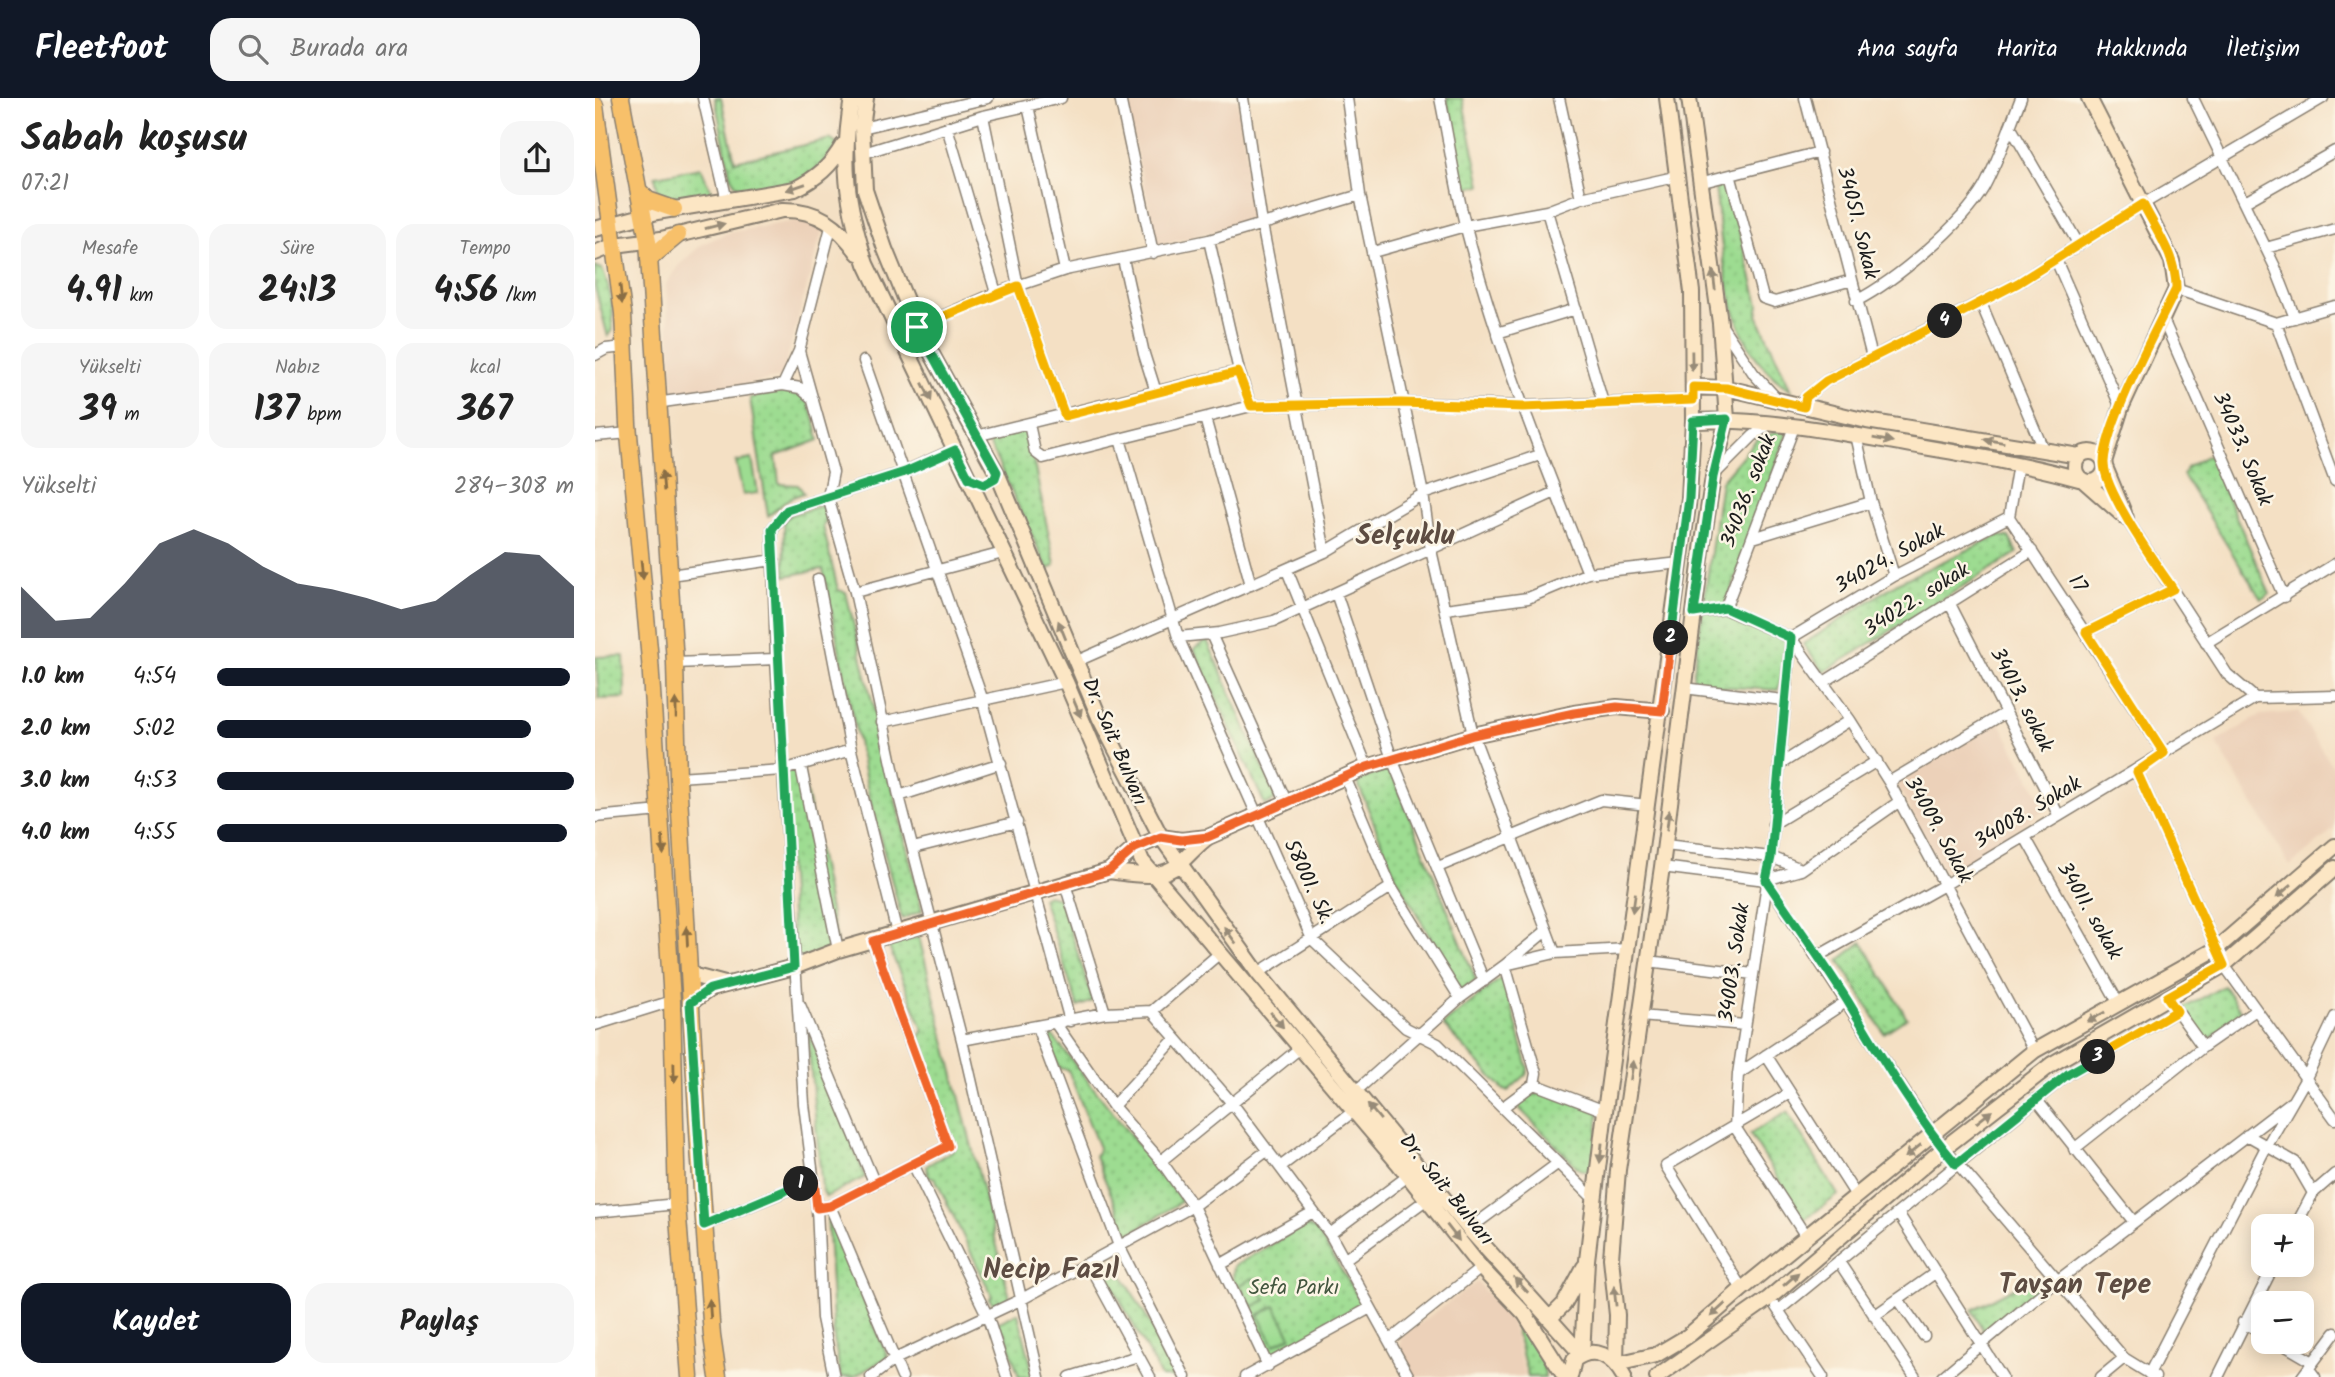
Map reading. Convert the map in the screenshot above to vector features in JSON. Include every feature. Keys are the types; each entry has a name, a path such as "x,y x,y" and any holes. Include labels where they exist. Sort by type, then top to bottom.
{"main road":[{"path":"621,98 648,241 656,402 675,663 690,1003 712,1336 718,1377"},
{"name":"Dr. Sait Bulvarı","path":"852,98 845,142 844,172 854,227 866,264 1066,682 1135,848 1153,876 1354,1111 1481,1268 1525,1314 1567,1377"},
{"name":"Dr. Sait Bulvarı","path":"866,98 862,128 865,190 885,249 917,327 997,472 1100,719 1161,837 1178,865 1258,973 1469,1229 1551,1317 1582,1355"},
{"path":"1582,1355 1587,1260 1605,1111 1662,711 1689,498 1693,421 1692,292 1667,98"},
{"path":"1616,1364 1617,1315 1611,1258 1618,1170 1662,867 1713,477 1727,419 1727,388 1720,323 1703,183 1689,98"},
{"path":"1693,421 1727,419 1856,435 2018,464 2081,480 2098,480 2118,415 2176,289 2172,261 2089,98"},
{"path":"595,105 617,263 661,811 672,1001 677,1204 690,1377"},
{"path":"595,227 645,214 795,189 815,179 834,160 845,142"},
{"path":"640,192 648,200 674,209"},
{"path":"595,227 608,201"},
{"path":"595,254 615,245 678,235 782,209 800,209 832,223 845,235 866,264"},
{"path":"649,260 678,235"},
{"path":"595,254 610,257 617,263"},
{"path":"1693,394 1727,388 1867,421 2043,449 2098,454 2105,464 2126,518"},
{"path":"2118,415 2083,454 2074,470 2081,480 2126,518"},
{"path":"969,478 984,484 993,481 997,472"},
{"path":"690,1003 699,994 726,984 794,967 838,950 1109,871 1153,876 1178,865 1188,852 1208,837 1367,767 1392,759 1473,735 1606,709 1662,711"},
{"path":"1109,871 1135,848 1161,837 1181,840 1208,837"},
{"path":"1616,1364 1656,1355 1688,1336 2034,1051 2215,947 2335,846"},
{"path":"1657,1377 1768,1299 1943,1149 2052,1064 2224,965 2335,868"},
{"path":"688,970 695,976 726,984"},
{"path":"1551,1317 1564,1304 1587,1260"},
{"path":"1567,1377 1574,1360 1597,1352 1616,1364 1624,1377"}],"street":[{"path":"703,98 726,201"},
{"path":"862,128 950,103 988,98"},
{"path":"864,153 983,116 1061,98"},
{"path":"1120,98 1153,253"},
{"path":"1243,98 1262,224 1325,552"},
{"path":"1347,98 1360,195 1401,403 1423,494 1431,550 1473,735 1555,953"},
{"path":"1440,98 1465,226 1497,333 1540,455 1588,573"},
{"path":"1559,98 1581,198"},
{"name":"34051. Sokak","path":"1805,98 1872,357"},
{"path":"1856,301 1900,272 1972,205 1995,164 2021,98"},
{"path":"2193,98 2245,202 2295,318"},
{"path":"2297,98 2303,110"},
{"path":"1804,407 1806,397 1826,381 1981,303 2323,98"},
{"path":"1028,106 1065,270"},
{"path":"983,116 1018,286 1065,416"},
{"path":"2010,126 2079,245"},
{"path":"947,127 996,293"},
{"path":"2245,202 2335,150"},
{"path":"1703,183 1731,178 1820,152"},
{"path":"1373,252 1465,226 1547,211 1581,198 1679,176"},
{"path":"1731,178 1763,298 1775,302 1852,280"},
{"path":"917,327 996,293 1065,270 1209,240 1360,195"},
{"path":"1547,211 1603,403"},
{"path":"783,385 799,351 832,223"},
{"path":"2266,248 2335,229"},
{"path":"1209,240 1238,372 1251,406"},
{"path":"1123,259 1144,354 1156,393"},
{"path":"2056,260 2118,415"},
{"path":"2176,289 2276,323 2335,306"},
{"path":"1981,303 2043,449"},
{"path":"1497,333 1576,309"},
{"name":"34033. Sokak","path":"2162,317 2284,597"},
{"path":"1720,323 1753,374 1778,401"},
{"path":"2276,323 2335,481"},
{"path":"595,355 606,349 624,348"},
{"path":"799,351 833,472 828,497 855,593 899,796 962,1040 1039,1377"},
{"path":"863,361 905,472 982,698 1002,763 1070,1021"},
{"path":"976,436 1238,372"},
{"path":"656,402 783,385 800,388 813,399"},
{"path":"1030,424 1035,452 1043,458 1251,406 1401,403 1523,407 1603,403 1693,394"},
{"path":"1205,418 1251,585"},
{"path":"1713,477 1753,436 1772,423"},
{"name":"34036. sokak","path":"1725,608 1794,427"},
{"path":"595,436 629,433"},
{"path":"1856,435 1871,502 1894,576"},
{"name":"58001. Sk.","path":"1120,439 1172,622 1312,939 1406,1028 1438,1044 1595,1200"},
{"path":"834,1377 822,1318 817,1208 804,1104 796,997 776,659 772,529 787,510 905,472 955,450"},
{"path":"1075,662 1172,622 1325,552 1423,494 1540,455"},
{"path":"2009,517 2018,464"},
{"path":"1178,637 1211,634 1274,621 1555,492"},
{"path":"1753,538 1871,502"},
{"name":"17","path":"2009,517 2164,753"},
{"name":"34024. Sokak","path":"1791,638 1894,576 2009,517"},
{"path":"2126,518 2227,674 2255,698 2335,696"},
{"name":"34022. sokak","path":"1824,682 2032,551"},
{"path":"855,593 1003,553"},
{"path":"670,575 774,560"},
{"path":"1445,609 1528,598 1588,573 1680,563"},
{"path":"2206,643 2335,564"},
{"path":"1287,570 1367,767"},
{"path":"818,579 851,750 897,933"},
{"path":"2086,632 2173,589"},
{"path":"1336,593 1392,759 1484,981"},
{"name":"34013. sokak","path":"1949,602 2059,816"},
{"path":"1694,613 1725,608 1791,638"},
{"path":"1211,634 1287,803"},
{"name":"34009. Sokak","path":"1791,638 1877,761 1946,884 2034,1051"},
{"name":"34003. Sokak","path":"1735,1127 1738,1074 1771,857 1783,700 1791,638"},
{"path":"675,663 776,659"},
{"path":"882,722 982,698 1066,682"},
{"path":"1684,688 1783,700"},
{"name":"34008. Sokak","path":"1818,956 2137,772 2255,698"},
{"path":"1889,782 2005,713"},
{"path":"1779,765 1850,720"},
{"path":"678,776 783,770 801,767 851,750"},
{"path":"1773,824 1877,761"},
{"path":"899,796 1002,763"},
{"path":"801,767 838,950"},
{"path":"2137,772 2224,965 2335,1119"},
{"path":"1345,777 1391,887 1460,998"},
{"path":"1438,867 1601,800 1648,805"},
{"path":"1662,867 1766,880 1801,870 1900,802"},
{"path":"595,817 661,811"},
{"path":"913,848 1017,822"},
{"name":"34011. sokak","path":"2025,837 2119,1004"},
{"path":"1665,845 1771,857 1801,870"},
{"path":"1766,880 1847,1001 1874,1048 1943,1149 2124,1358 2152,1376 2266,1146 2305,1080 2335,1017"},
{"path":"1065,884 1105,1013"},
{"path":"1258,973 1391,887"},
{"path":"1356,1091 1421,1036 1460,998 1506,965 1546,930"},
{"path":"817,1208 830,1206 945,1148 948,1143 873,941"},
{"path":"1506,965 1555,953 1627,949"},
{"path":"962,1040 1105,1013 1152,1011 1220,953"},
{"path":"1648,961 1753,974"},
{"path":"1503,1107 1534,1084 1536,1073 1506,965"},
{"path":"796,997 874,1182"},
{"path":"2167,997 2203,1047"},
{"path":"595,1025 672,1001"},
{"path":"1738,1074 1847,1001"},
{"path":"2074,1149 2203,1047 2256,1010"},
{"path":"1152,1011 1174,1040 1232,1103 1330,1234 1409,1377"},
{"path":"1779,1310 2068,1074 2177,1011"},
{"path":"1640,1016 1745,1025"},
{"path":"1056,1024 1113,1106 1161,1161 1193,1206 1268,1366"},
{"path":"1037,1027 1119,1246 1185,1377"},
{"path":"1113,1106 1174,1040"},
{"path":"1161,1161 1300,1048"},
{"path":"1766,1055 1857,1197"},
{"path":"1534,1084 1605,1111"},
{"path":"1742,1289 1666,1166 1790,1093"},
{"path":"2036,1099 2134,1222"},
{"path":"1942,1377 2057,1281 2290,1103"},
{"path":"1280,1167 1354,1111"},
{"path":"1735,1127 1807,1238"},
{"path":"2247,1135 2295,1163 2313,1193"},
{"path":"870,1377 895,1359 1022,1299 1193,1206 1268,1150"},
{"path":"913,1164 987,1315 1006,1377"},
{"path":"1469,1229 1557,1164"},
{"path":"2302,1214 2313,1193 2335,1174"},
{"path":"1330,1234 1408,1176"},
{"path":"704,1225 814,1179"},
{"path":"1344,1260 1427,1199"},
{"path":"595,1212 677,1204"},
{"path":"830,1206 902,1377"},
{"path":"1220,1265 1313,1212"},
{"path":"1898,1213 2002,1377"},
{"path":"1839,1262 1915,1377"},
{"path":"1088,1263 1150,1377"},
{"path":"1389,1341 1481,1268"},
{"path":"1874,1315 1935,1273"},
{"path":"2218,1377 2267,1277"},
{"path":"1768,1299 1779,1310 1823,1377"},
{"path":"1898,1299 1924,1336"},
{"path":"1245,1377 1370,1308"},
{"path":"2243,1322 2251,1326"},
{"path":"2292,1354 2310,1371 2335,1333"},
{"path":"1070,1377 1138,1356"},
{"path":"2101,1377 2124,1358"}],"shaded area":[{"path":"1124,98 1237,98 1256,214 1253,221 1158,246"},
{"path":"806,219 824,224 782,377 674,398 666,284 678,266 701,245 727,233"},
{"path":"2298,712 2335,770 2335,828 2290,866 2216,742 2261,715"},
{"path":"1999,721 2046,809 1947,876 1897,784"},
{"path":"1477,1282 1511,1322 1525,1377 1415,1377 1400,1350 1401,1337"}],"green space":[{"path":"715,98 721,98 735,161 830,139 838,145 818,168 807,176 783,185 740,193 730,174"},
{"path":"1447,98 1462,98 1481,185 1463,189"},
{"path":"701,168 717,198 684,203 659,198 655,176"},
{"path":"1727,184 1759,305 1757,315 1791,390 1769,372 1752,351 1731,300 1715,188"},
{"path":"595,266 602,269 610,294 613,323 608,337 595,287"},
{"path":"785,389 801,396 810,407 819,440 776,456 779,484 798,485 804,493 790,498 768,516 750,398"},
{"path":"1027,430 1055,565 1048,570 988,441"},
{"path":"1780,430 1787,434 1725,608 1791,638 1778,690 1692,685 1721,481 1756,440"},
{"path":"2209,455 2270,594 2261,599 2183,475 2186,468"},
{"path":"752,459 758,493 743,495 736,462"},
{"path":"824,505 828,519 823,526 838,590 846,592 922,911 902,919 869,796 823,569 785,576 784,521 790,515"},
{"path":"1998,536 2009,537 2017,553 1824,672 1803,644 1899,582"},
{"path":"1207,640 1277,799 1265,805 1194,649"},
{"path":"624,656 625,698 599,699 596,657"},
{"path":"801,767 838,950 794,967 783,770"},
{"path":"1390,768 1476,980 1461,991 1395,875 1357,781"},
{"path":"1047,895 1060,898 1093,1001 1078,1007 1042,898"},
{"path":"919,937 1010,1298 996,1306 989,1299 992,1296 935,1178 928,1176 926,1166 954,1150 918,1038 924,1031 888,945"},
{"path":"1862,942 1907,1018 1884,1033 1839,960"},
{"path":"1500,979 1505,982 1528,1068 1526,1075 1508,1091 1504,1090 1443,1025"},
{"path":"2224,986 2243,1014 2203,1044 2180,1010"},
{"path":"807,1028 865,1177 826,1197 822,1190"},
{"path":"1052,1035 1182,1201 1128,1235 1095,1156 1099,1148 1068,1070 1059,1068 1048,1040"},
{"path":"1529,1094 1547,1094 1599,1111 1594,1173 1579,1169 1520,1109 1518,1104"},
{"path":"1787,1112 1838,1195 1804,1220 1750,1134"},
{"path":"827,1214 888,1357 853,1377 841,1377 834,1339"},
{"name":"Sefa Parkı","path":"1305,1225 1316,1230 1361,1301 1361,1307 1273,1358 1233,1279 1234,1266"},
{"path":"1114,1260 1180,1377 1161,1377 1102,1266"},
{"path":"2034,1277 2043,1287 1989,1332 1983,1330 1972,1310"},
{"path":"1253,1278 1266,1300 1252,1307 1240,1285"},
{"path":"1275,1306 1291,1336 1274,1345 1258,1315"},
{"path":"1018,1313 1034,1377 1019,1377 1005,1332 999,1331 997,1323"},
{"path":"1518,1316 1542,1358 1545,1377 1528,1377 1513,1318"}],"district":[{"name":"Selçuklu","path":"1405,536"},
{"name":"Necip Fazıl","path":"1051,1270"},
{"name":"Tavşan Tepe","path":"2075,1285"}],"route":[{"path":"2143,204 2172,261 2176,289 2115,422 2104,462 2126,518 2173,589 2086,632 2164,753 2137,772 2224,965 2167,997 2177,1011 2068,1074 1956,1164 1874,1048 1847,1001 1766,880 1771,857 1783,700 1791,638 1725,608 1694,613 1713,477 1727,419 1693,421 1689,498 1662,711 1617,707 1574,713 1473,735 1367,767 1208,837 1181,840 1161,837 1135,848 1109,871 873,941 948,1146 830,1206 817,1208 814,1179 704,1225 690,1003 699,994 710,989 794,967 776,653 772,529 787,510 905,472 955,450 969,478 976,483 993,481 997,472 917,327 1018,286 1065,416 1238,372 1251,406 1401,403 1523,407 1693,400 1693,387 1727,388 1804,407 1806,397 1826,381 2018,283 2143,204"}]}
